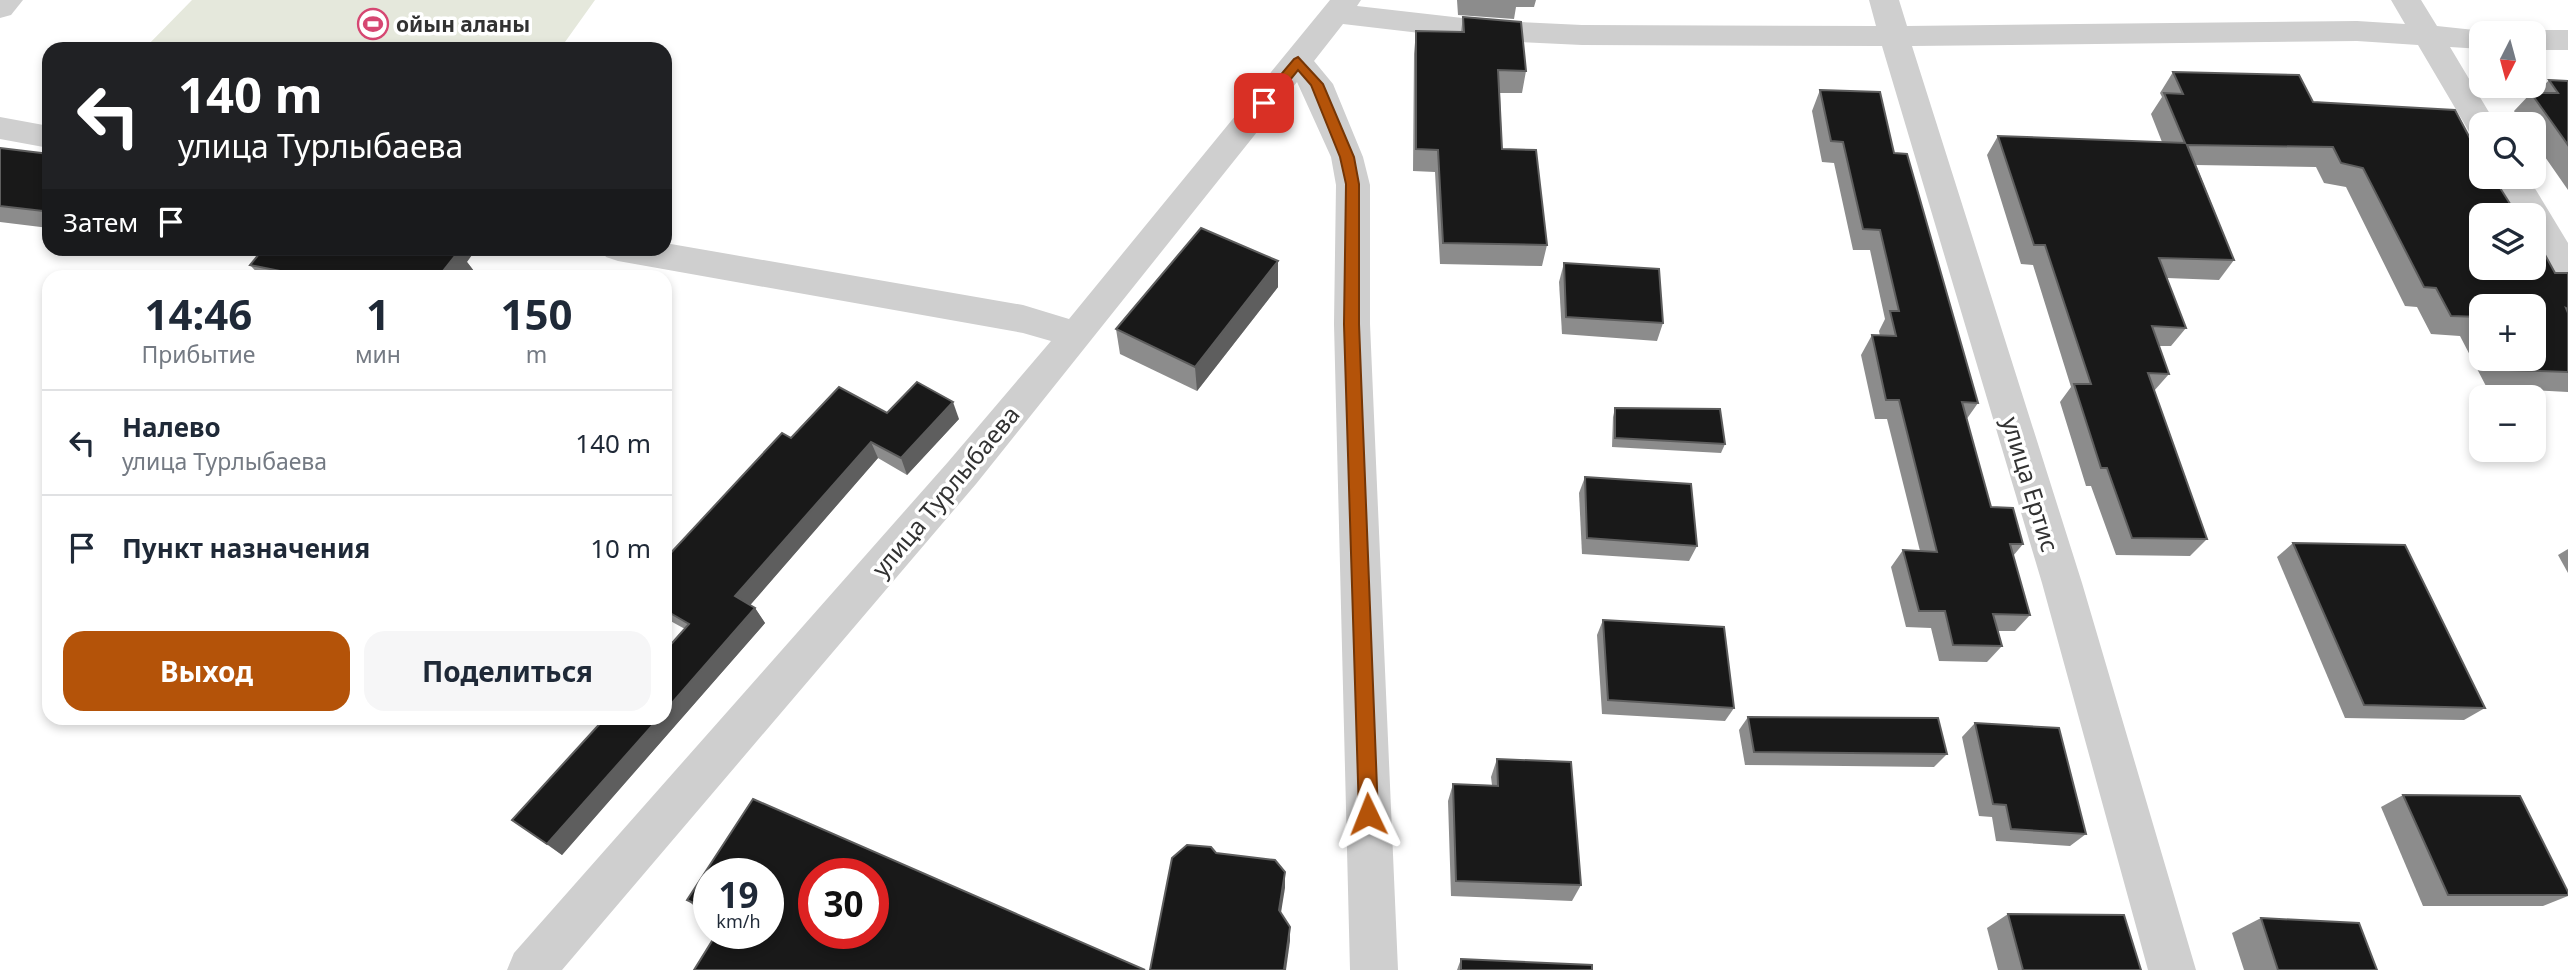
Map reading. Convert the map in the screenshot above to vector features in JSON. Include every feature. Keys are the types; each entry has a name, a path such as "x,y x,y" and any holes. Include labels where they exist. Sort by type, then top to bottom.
{"street":[{"path":"0,8 8,0"},
{"path":"2406,0 2473,112"},
{"path":"1341,6 1467,29 1569,34 1888,18 2425,33 2469,38"},
{"name":"улица Турлыбаева","path":"531,970 1077,335 1341,6"},
{"name":"улица Ертис","path":"1888,18 2062,583 2172,970"},
{"path":"2546,40 2568,40"},
{"path":"1298,62 1317,84 1347,157 1353,184 1352,324 1374,970"},
{"path":"0,128 42,136"},
{"path":"2546,235 2568,273"},
{"path":"664,256 1023,319 1077,335"}],"shaded area":[{"name":"ойын аланы","path":"192,0 595,0 565,42 151,42"}],"building":[{"path":"1463,17 1521,22 1526,71 1498,70 1502,149 1536,150 1547,245 1443,243 1438,150 1416,149 1416,31 1464,32"},
{"path":"2173,72 2299,75 2313,102 2455,110 2469,136 2469,189 2501,189 2510,203 2469,203 2469,280 2546,280 2546,257 2555,273 2568,273 2568,372 2538,371 2546,371 2546,294 2469,294 2469,317 2451,316 2436,288 2424,287 2363,168 2341,163 2333,147 2187,145 2234,260 2159,258 2186,328 2152,326 2169,374 2148,373 2207,539 2132,538 2107,468 2101,468 2074,384 2091,384 2045,245 2034,245 1998,136 2185,143 2164,93 2183,94"},
{"path":"2549,80 2568,81 2568,145 2535,98 2546,98 2546,93 2558,93"},
{"path":"1820,90 1880,92 1894,153 1907,154 1978,403 1962,402 1991,507 2013,508 2023,544 2010,544 2030,615 1993,614 2002,646 1953,645 1945,611 1919,611 1903,550 1937,552 1899,400 1886,400 1872,335 1896,336 1890,311 1899,311 1880,230 1863,229 1843,142 1831,141"},
{"path":"0,148 42,153 42,211 0,206"},
{"path":"1201,228 1278,261 1195,367 1116,329"},
{"path":"257,256 455,256 444,270 275,270 250,265"},
{"path":"1564,263 1659,269 1663,323 1566,317"},
{"path":"917,382 953,402 901,458 871,442 735,596 755,608 672,703 672,643 689,624 672,614 672,552 782,433 791,438 839,387 887,413"},
{"path":"1615,408 1720,409 1725,444 1615,438"},
{"path":"1585,477 1691,484 1697,546 1587,538"},
{"path":"2293,543 2405,545 2485,708 2364,705"},
{"path":"1603,620 1724,627 1734,708 1608,700"},
{"path":"1748,717 1938,718 1947,754 1754,752"},
{"path":"1975,723 2059,728 2086,834 2011,829 2006,805 1993,804"},
{"path":"599,725 653,725 547,844 512,820"},
{"path":"1497,759 1571,762 1581,885 1456,881 1453,784 1498,786"},
{"path":"2403,795 2520,796 2568,895 2448,895"},
{"path":"753,799 888,858 798,858 798,949 889,949 889,858 1145,970 694,970 707,949 784,949 784,858 714,858"},
{"path":"1187,845 1211,847 1216,853 1275,860 1285,872 1279,910 1290,927 1284,970 1150,970 1172,858"},
{"path":"693,891 693,903 687,900"},
{"path":"2008,914 2124,915 2141,970 2023,970"},
{"path":"2261,918 2359,923 2377,970 2278,970"},
{"path":"1461,959 1592,965 1592,970 1461,970"}],"place":[{"name":"ойын аланы","path":"373,24"}],"route":[{"path":"1264,103 1298,62 1317,84 1337,129 1353,184 1352,324 1368,814"}]}
